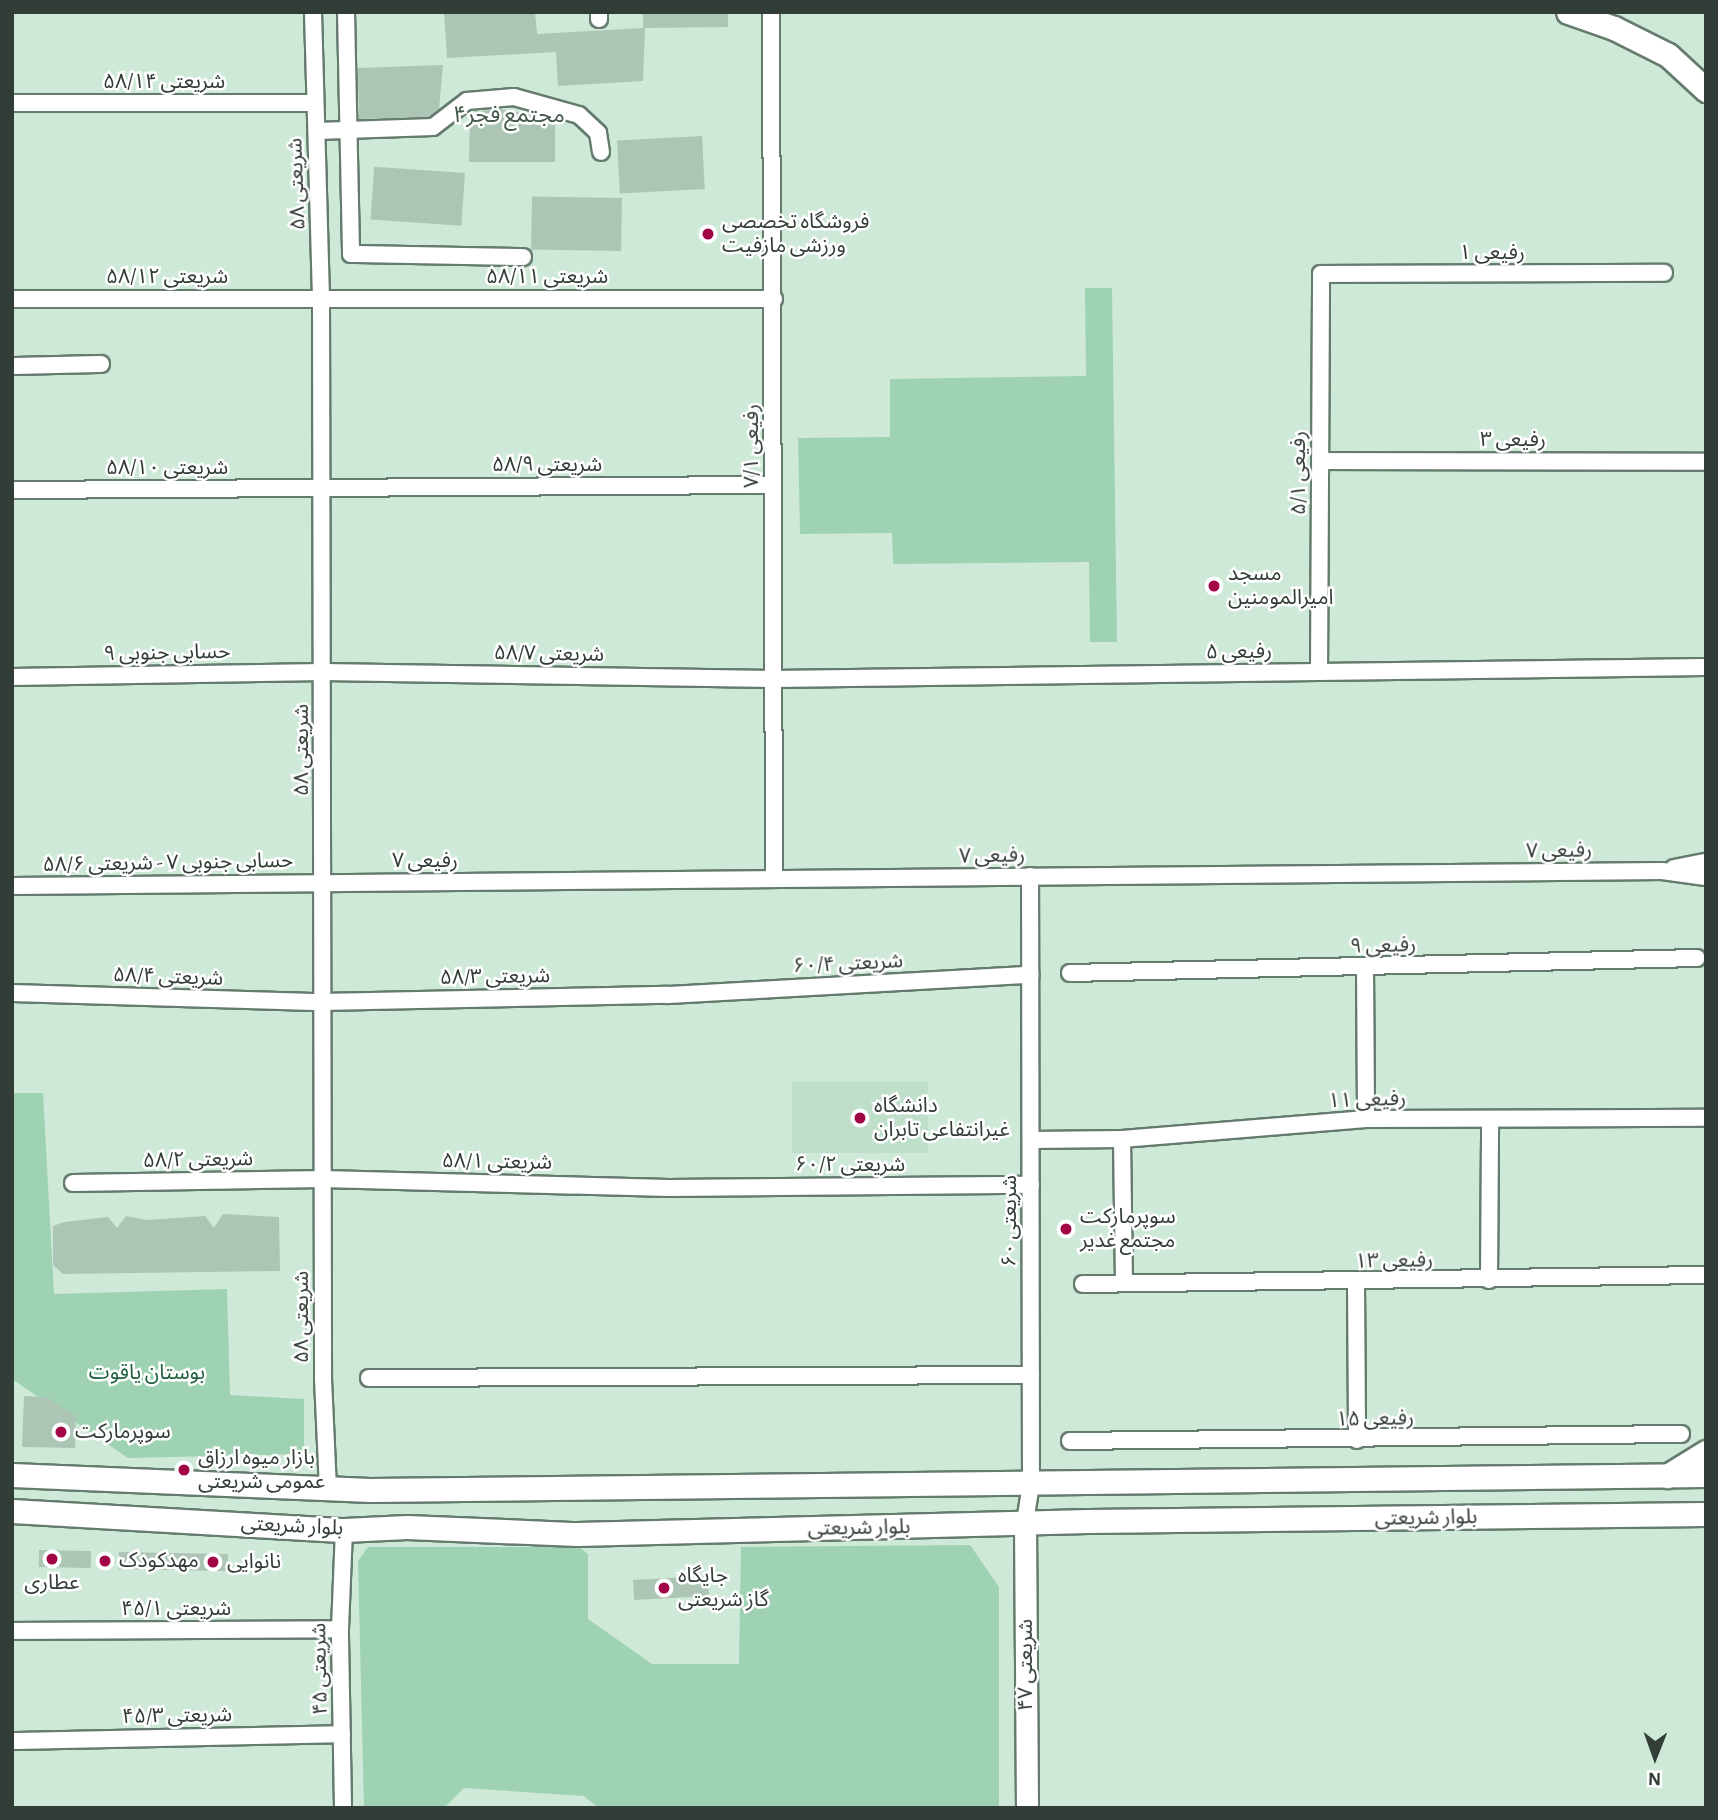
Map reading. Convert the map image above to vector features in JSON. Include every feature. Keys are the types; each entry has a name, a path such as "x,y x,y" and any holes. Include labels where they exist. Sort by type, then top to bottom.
{"main road":[{"path":"1568,12 1615,28 1668,55 1706,90"},
{"path":"1666,1476 1706,1451"},
{"name":"بلوار شریعتی","path":"12,1475 328,1488 1706,1475"},
{"name":"بلوار شریعتی","path":"12,1511 344,1530 407,1527 577,1534 1025,1522 1705,1514"}],"street":[{"name":"شریعتی ۵۸","path":"313,12 321,297 323,1379 328,1488"},
{"path":"346,12 351,254 523,257"},
{"name":"رفیعی ۷/۱","path":"771,12 774,879"},
{"path":"317,131 433,127 467,101 514,97 579,115 598,133 601,152"},
{"name":"شریعتی ۵۸/۱۴","path":"12,103 315,103"},
{"name":"رفیعی ۱","path":"1321,274 1664,274"},
{"name":"رفیعی ۵/۱","path":"1319,672 1321,274"},
{"name":"شریعتی ۵۸/۱۱","path":"321,297 774,299"},
{"name":"شریعتی ۵۸/۱۲","path":"12,299 321,297"},
{"path":"12,366 102,364"},
{"name":"رفیعی ۳","path":"1320,461 1706,462"},
{"name":"شریعتی ۵۸/۹","path":"322,488 773,485"},
{"name":"شریعتی ۵۸/۱۰","path":"12,490 322,488"},
{"name":"رفیعی ۵","path":"773,678 1706,667"},
{"name":"شریعتی ۵۸/۷","path":"323,672 773,678"},
{"name":"حسابی جنوبی ۹","path":"12,677 323,672"},
{"path":"1662,871 1706,862"},
{"path":"1662,871 1706,877"},
{"name":"رفیعی ۷","path":"323,883 1662,871"},
{"name":"شریعتی ۶۰","path":"1025,1522 1031,1483 1030,876"},
{"name":"حسابی جنوبی ۷ - شریعتی ۵۸/۶","path":"12,886 323,883"},
{"name":"رفیعی ۹","path":"1070,974 1697,958"},
{"path":"1365,967 1366,1119"},
{"name":"شریعتی ۶۰/۴","path":"668,995 1030,975"},
{"name":"شریعتی ۵۸/۴","path":"12,993 322,1002"},
{"name":"شریعتی ۵۸/۳","path":"322,1002 668,995"},
{"name":"رفیعی ۱۱","path":"1031,1140 1122,1139 1366,1119 1706,1118"},
{"path":"1489,1280 1490,1120"},
{"path":"1122,1139 1124,1283"},
{"name":"شریعتی ۵۸/۲","path":"73,1183 323,1179"},
{"name":"شریعتی ۵۸/۱","path":"323,1179 669,1188"},
{"name":"شریعتی ۶۰/۲","path":"669,1188 1031,1185"},
{"name":"رفیعی ۱۳","path":"1083,1283 1356,1282 1706,1275"},
{"path":"1356,1282 1357,1440"},
{"path":"369,1378 1031,1376"},
{"name":"رفیعی ۱۵","path":"1070,1441 1357,1440 1681,1434"},
{"name":"شریعتی ۴۷","path":"1025,1522 1027,1808"},
{"name":"شریعتی ۴۵","path":"343,1808 340,1629 344,1530"},
{"name":"شریعتی ۴۵/۱","path":"12,1631 340,1629"},
{"name":"شریعتی ۴۵/۳","path":"12,1741 342,1734"}],"shaded area":[{"name":"دانشگاه غیرانتفاعی تابران","path":"792,1082 928,1082 928,1153 792,1153"}],"green space":[{"path":"1085,288 1112,288 1117,642 1090,642 1089,562 893,564 892,533 800,534 798,438 890,437 890,379 1086,376"},
{"name":"بوستان یاقوت","path":"12,1093 43,1093 54,1294 227,1289 230,1395 304,1399 304,1454 128,1458 12,1379"},
{"path":"970,1545 999,1587 999,1808 599,1808 584,1796 464,1788 444,1808 364,1808 358,1561 368,1547 579,1547 588,1554 588,1619 652,1664 739,1664 741,1547"}],"building":[{"path":"444,12 535,12 537,34 643,28 643,12 728,12 728,27 645,28 643,81 558,86 556,52 447,58"},
{"path":"443,65 439,109 429,117 359,119 358,68"},
{"path":"501,109 555,119 555,162 469,162 470,112"},
{"path":"702,136 705,189 620,193 617,140"},
{"path":"374,167 465,173 461,226 371,220"},
{"path":"532,196 622,198 621,251 531,249"},
{"path":"223,1214 279,1217 280,1271 63,1274 53,1265 53,1226 64,1222 108,1217 117,1228 126,1216 147,1220 205,1216 214,1228"},
{"path":"24,1396 47,1397 76,1416 75,1448 22,1447"},
{"path":"39,1550 91,1551 91,1568 39,1567"},
{"path":"119,1552 228,1554 228,1571 119,1569"},
{"path":"708,1576 709,1596 634,1600 633,1580"}],"place":[{"name":"فروشگاه تخصصی ورزشی مازفیت","path":"708,234"},
{"name":"مسجد امیرالمومنین","path":"1214,586"},
{"name":"دانشگاه غیرانتفاعی تابران","path":"860,1118"},
{"name":"سوپرمارکت مجتمع غدیر","path":"1066,1229"},
{"name":"سوپرمارکت","path":"61,1432"},
{"name":"بازار میوه ارزاق عمومی شریعتی","path":"184,1470"},
{"name":"عطاری","path":"52,1559"},
{"name":"مهدکودک","path":"105,1561"},
{"name":"نانوایی","path":"213,1562"},
{"name":"جایگاه گاز شریعتی","path":"664,1588"}],"district":[{"name":"مجتمع فجر۴","path":"509,116"}]}
